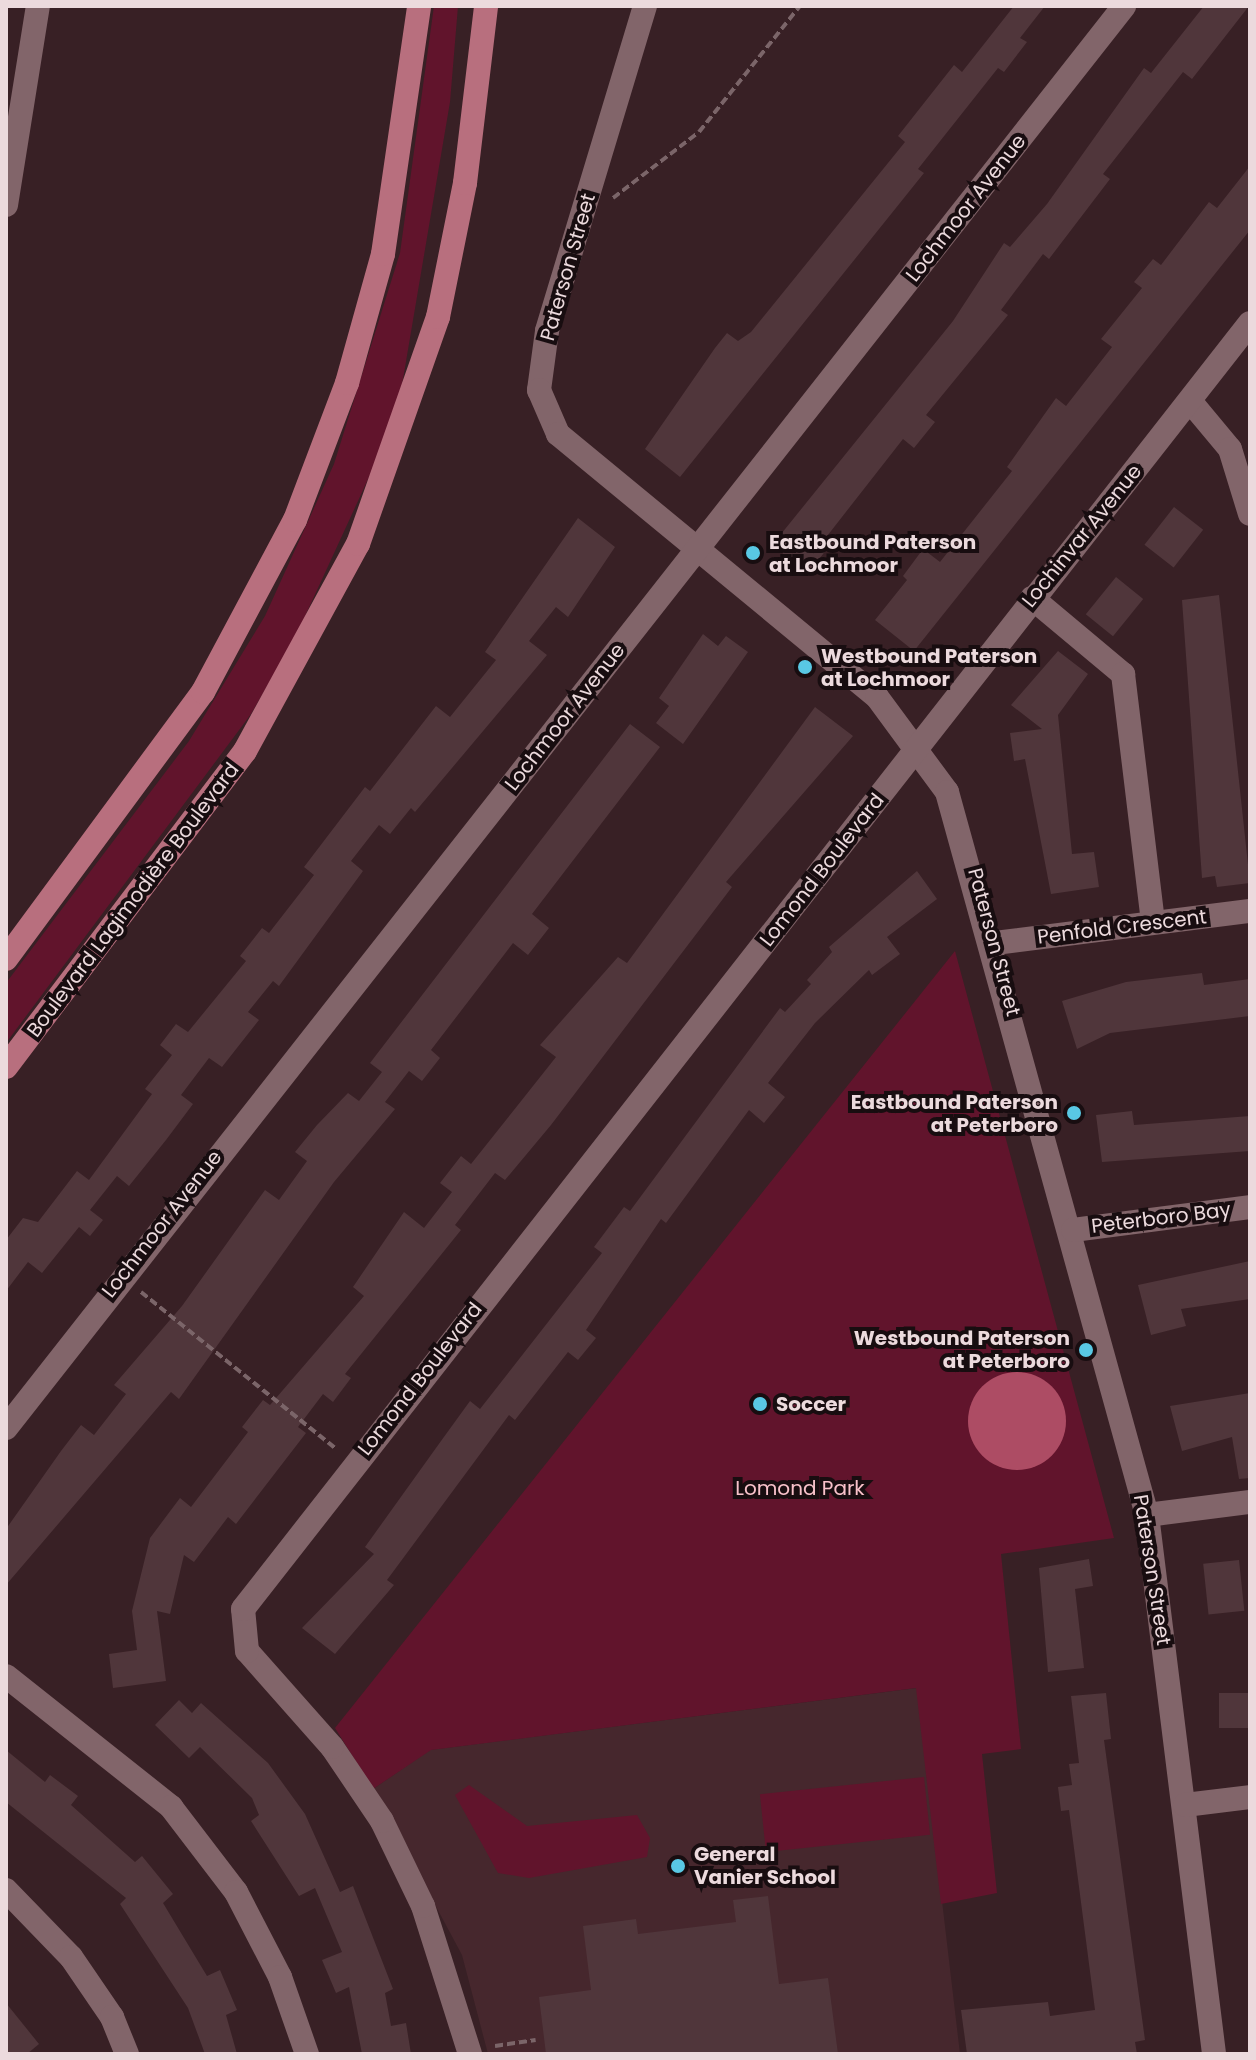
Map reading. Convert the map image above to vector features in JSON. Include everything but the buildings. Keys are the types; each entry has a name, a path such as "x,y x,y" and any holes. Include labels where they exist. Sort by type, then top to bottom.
{"main road":[{"name":"Boulevard Lagimodière Boulevard","path":"6,1067 245,751 358,544 438,317 465,183 486,6"},
{"path":"6,959 203,692 295,520 373,292 415,13"}],"street":[{"path":"6,205 38,6"},
{"name":"Paterson Street","path":"645,6 547,331 539,390 558,434 696,551 877,697 947,792 995,943 1147,1515 1214,2054"},
{"name":"Lochmoor Avenue","path":"6,1428 120,1276 1124,6"},
{"name":"Lochinvar Avenue","path":"917,750 1032,598 1250,323"},
{"path":"1190,401 1230,449 1250,514"},
{"path":"1032,598 1123,674 1153,921"},
{"name":"Lomond Boulevard","path":"470,2054 428,1919 382,1821 332,1747 247,1651 240,1629 243,1609 353,1464 917,750"},
{"name":"Penfold Crescent","path":"995,943 1250,911"},
{"name":"Peterboro Bay","path":"1073,1230 1250,1207"},
{"path":"1147,1515 1250,1502"},
{"path":"6,1676 171,1807 236,1892 280,1977 307,2054"},
{"path":"1185,1805 1250,1797"},
{"path":"6,1890 71,1957 112,2017 127,2054"}],"path":[{"path":"581,218 699,132 800,6"},
{"path":"120,1276 353,1464"},
{"path":"495,2046 536,2040"}],"shaded area":[{"path":"1017,1372 1036,1376 1052,1386 1062,1402 1066,1421 1062,1440 1052,1456 1036,1466 1017,1470 998,1466 982,1456 972,1440 968,1421 972,1402 982,1386 998,1376"},
{"name":"General Vanier School","path":"917,1688 960,2054 488,2054 462,1955 373,1789 430,1750"}],"green space":[{"path":"434,6 458,6 450,102 402,385 375,464 295,638 251,714 6,1043 6,983 189,741 265,616 334,464 400,253"},
{"name":"Lomond Park","path":"955,951 1114,1538 1001,1554 1021,1749 982,1754 997,1893 941,1904 916,1688 431,1750 373,1789 335,1728"},
{"path":"924,1777 930,1835 766,1852 760,1794"},
{"path":"469,1785 527,1826 637,1815 650,1838 647,1857 529,1878 498,1873 455,1795"}],"place":[{"name":"Eastbound Paterson at Lochmoor","path":"753,553"},
{"name":"Westbound Paterson at Lochmoor","path":"805,667"},
{"name":"Eastbound Paterson at Peterboro","path":"1074,1113"},
{"name":"Westbound Paterson at Peterboro","path":"1086,1350"},
{"name":"Soccer","path":"760,1404"},
{"name":"General Vanier School","path":"678,1866"}]}
